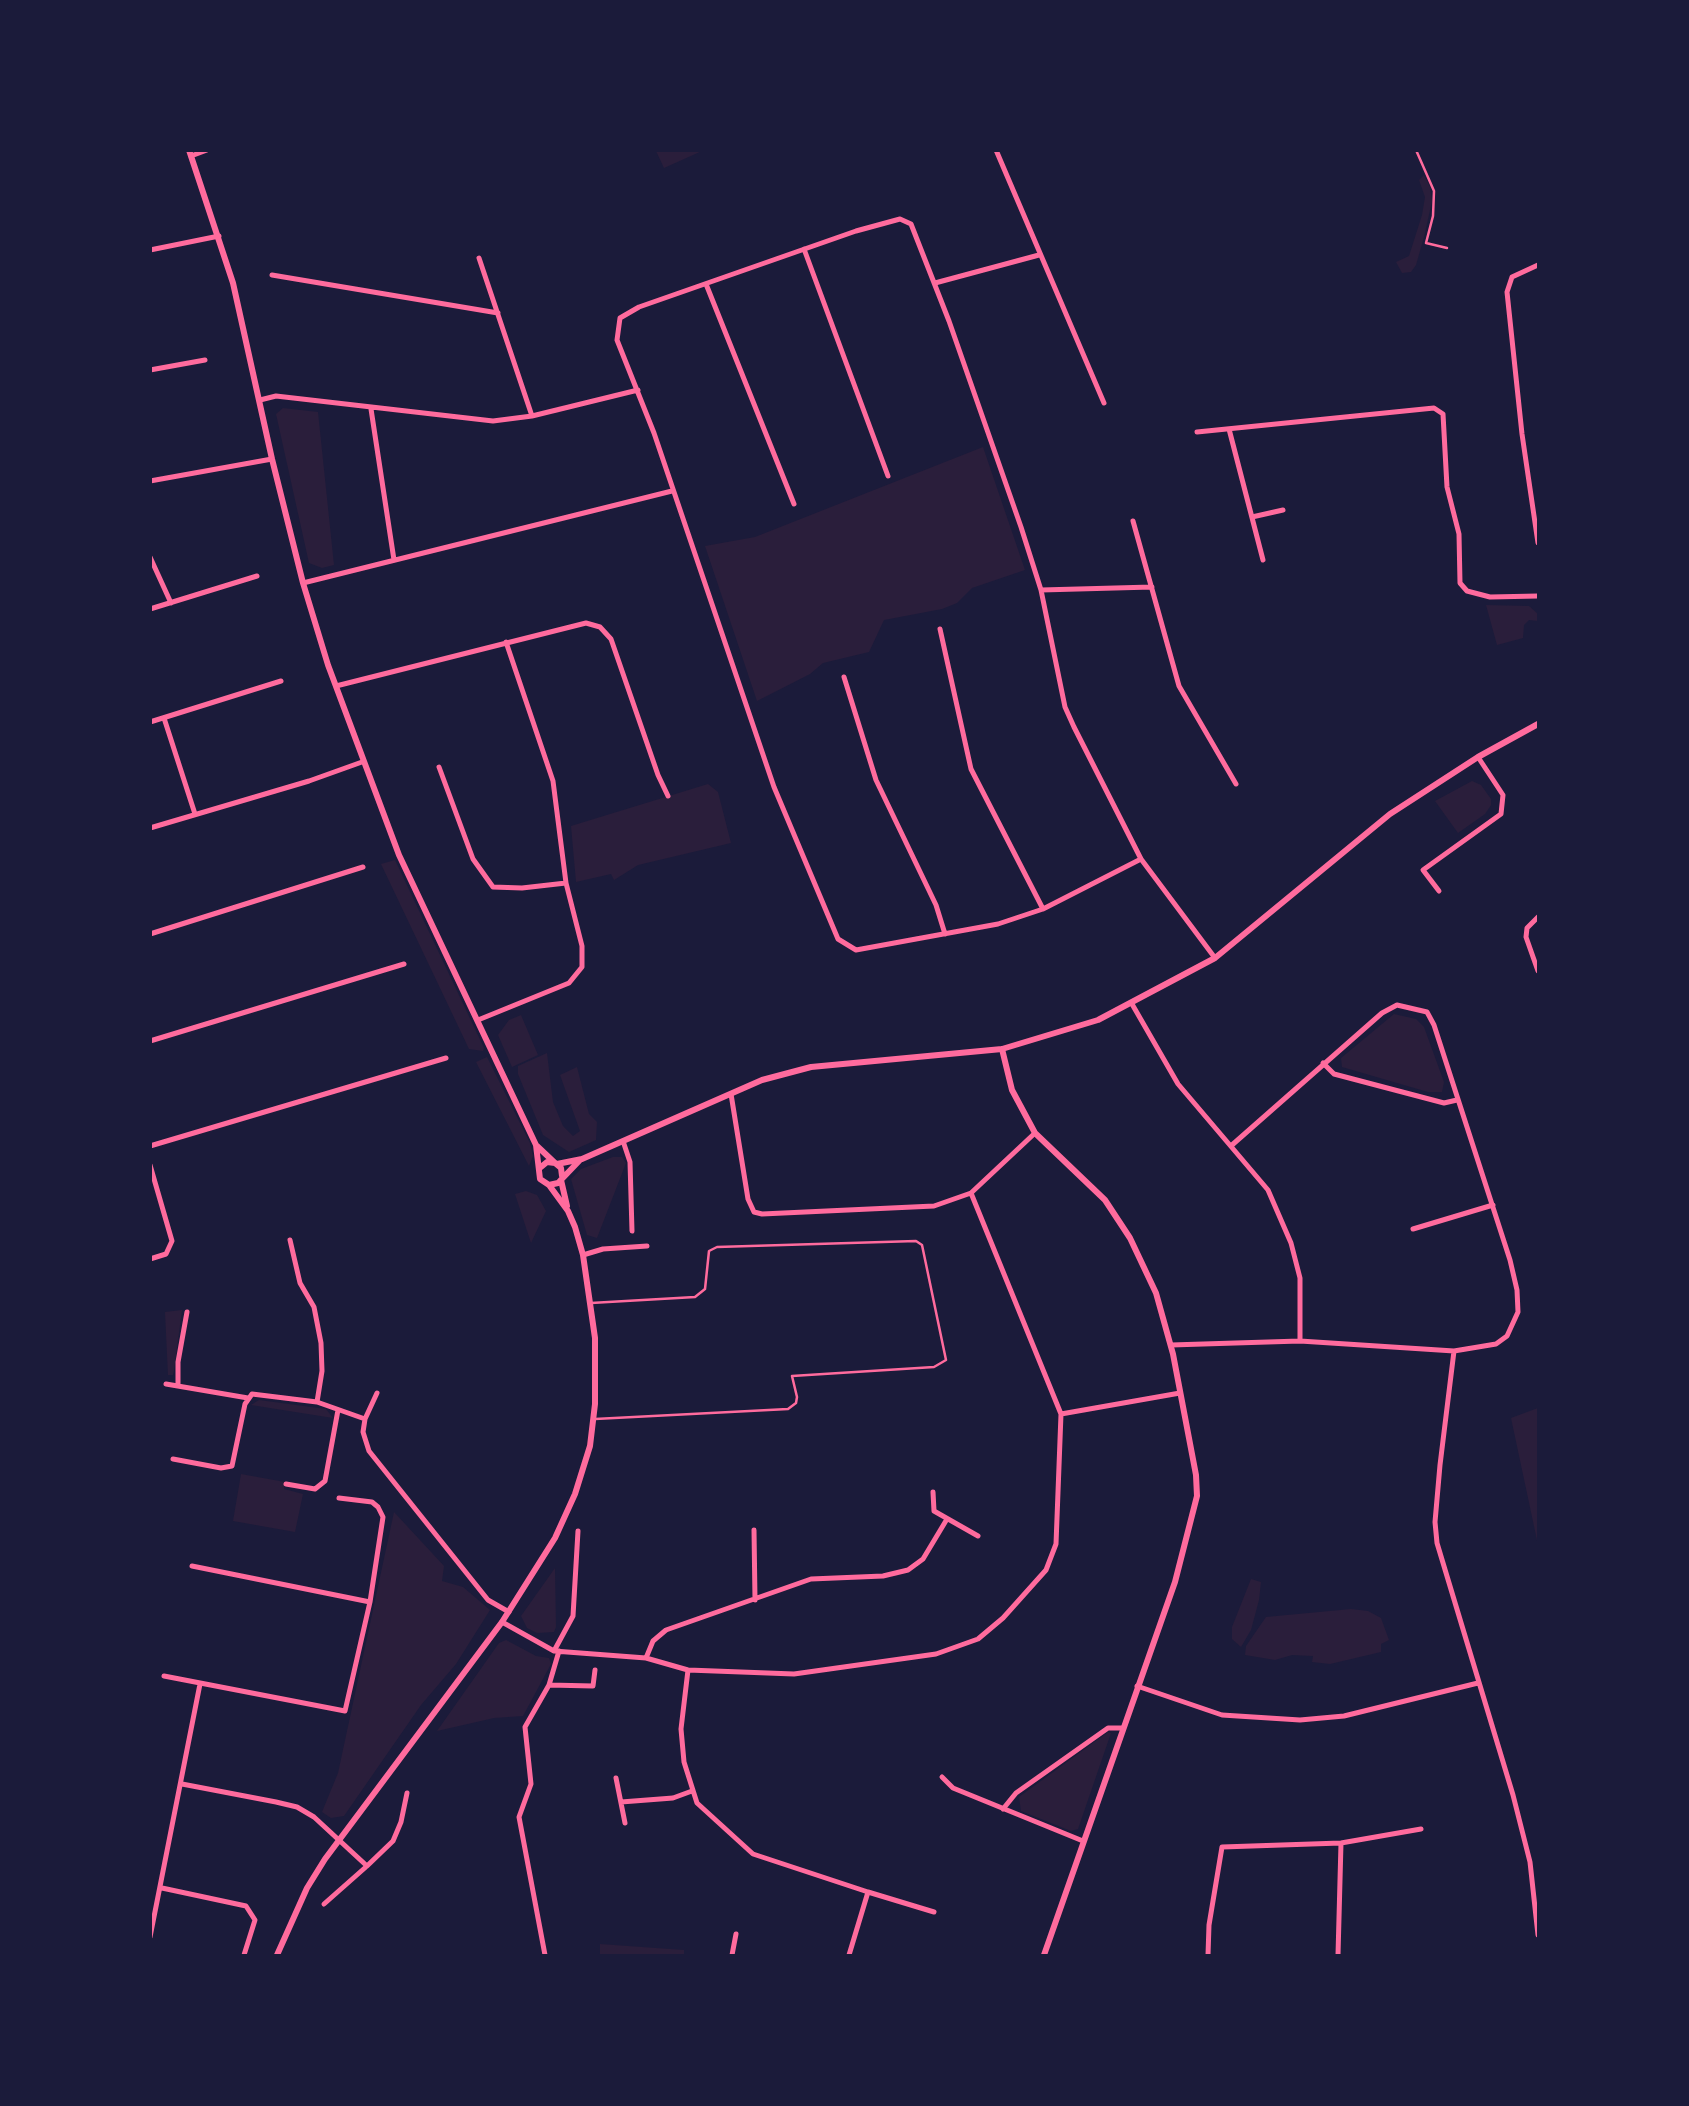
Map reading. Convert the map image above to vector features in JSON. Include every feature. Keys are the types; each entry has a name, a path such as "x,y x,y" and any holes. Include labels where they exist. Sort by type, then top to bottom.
{"street":[{"path":"207,150 190,153 219,236 303,583 336,686 362,762 399,855 536,1145 541,1167 540,1179 549,1185 568,1211"},
{"path":"996,150 1104,403"},
{"path":"1141,859 1043,909 998,924 856,950 838,939 774,787 638,390 617,340 620,318 639,307 804,249 900,219 912,224 1041,590 1065,707 1141,859 1214,958"},
{"path":"150,250 219,236"},
{"path":"804,249 888,476"},
{"path":"935,283 1039,255"},
{"path":"480,258 532,416"},
{"path":"1538,265 1512,276 1507,292 1522,434 1538,542"},
{"path":"272,275 498,313"},
{"path":"706,284 794,504"},
{"path":"150,370 205,360"},
{"path":"260,400 276,396 493,421 532,416 638,390"},
{"path":"1197,432 1434,408 1443,414 1447,487 1459,534 1460,583 1468,591 1490,597 1538,596"},
{"path":"371,409 394,560"},
{"path":"1229,429 1263,559"},
{"path":"150,481 272,459"},
{"path":"303,583 672,491"},
{"path":"1252,517 1283,510"},
{"path":"1133,521 1179,686 1236,784"},
{"path":"150,557 170,603"},
{"path":"150,609 257,576"},
{"path":"1041,590 1152,587"},
{"path":"336,686 586,623 600,627 611,639 657,775 668,796"},
{"path":"940,629 971,769 1043,909"},
{"path":"478,1020 569,983 582,967 582,946 566,883 553,781 506,642"},
{"path":"844,677 876,780 936,905 945,934"},
{"path":"150,722 281,681"},
{"path":"164,718 195,814"},
{"path":"541,1167 547,1162 582,1159 762,1080 811,1067 1002,1049 1098,1020 1214,958 1390,814 1478,757 1538,724"},
{"path":"1439,891 1423,870 1501,814 1503,795 1478,757"},
{"path":"150,828 309,781 362,762"},
{"path":"439,767 473,859 493,887 522,888 566,883"},
{"path":"150,934 363,867"},
{"path":"1538,917 1527,928 1526,937 1538,971"},
{"path":"150,1041 404,964"},
{"path":"1132,1004 1178,1084 1268,1190 1291,1243 1300,1278 1300,1341"},
{"path":"1171,1345 1300,1341 1454,1351 1496,1344 1507,1336 1518,1312 1517,1290 1493,1205 1434,1025 1427,1012 1397,1005 1382,1013 1232,1145"},
{"path":"1002,1049 1012,1090 1035,1133 1105,1200 1130,1238 1156,1293 1171,1345 1196,1475 1196,1511 1175,1582 1044,1955"},
{"path":"150,1146 446,1058"},
{"path":"1323,1063 1334,1074 1444,1103 1457,1100"},
{"path":"731,1094 748,1199 752,1209 758,1214 934,1206 971,1193 1035,1133"},
{"path":"623,1141 629,1163 632,1231"},
{"path":"277,1955 307,1888 339,1840 509,1612 563,1523 583,1472 594,1419 596,1361 592,1303 583,1255 556,1163 536,1145"},
{"path":"549,1185 582,1159"},
{"path":"150,1165 172,1237 166,1254 150,1259"},
{"path":"502,1622 557,1651 646,1658 688,1670 794,1674 936,1654 978,1639 1027,1593 1046,1570 1056,1544 1061,1414 971,1193"},
{"path":"1413,1229 1493,1205"},
{"path":"290,1240 300,1283 314,1307 321,1343 322,1373 317,1402"},
{"path":"583,1255 603,1249 647,1246"},
{"path":"178,1386 178,1362 187,1312"},
{"path":"1454,1351 1435,1522 1442,1564 1530,1862 1538,1935"},
{"path":"166,1384 247,1398 260,1394 317,1402 365,1419"},
{"path":"1061,1414 1180,1392"},
{"path":"377,1393 365,1419 364,1440 385,1474 488,1601 509,1612"},
{"path":"173,1460 221,1468 232,1466 247,1398"},
{"path":"286,1484 315,1489 325,1480 338,1410"},
{"path":"933,1492 934,1511 978,1536"},
{"path":"164,1676 345,1711 370,1602 382,1514 372,1502 339,1498"},
{"path":"646,1658 653,1641 666,1630 823,1577 898,1574 923,1559 947,1519"},
{"path":"754,1530 755,1600"},
{"path":"545,1955 536,1896 518,1826 521,1808 531,1784 525,1727 549,1685 557,1651 573,1616 578,1531"},
{"path":"192,1566 370,1602"},
{"path":"549,1685 593,1686 595,1670"},
{"path":"688,1670 681,1729 684,1762 697,1803 753,1854 934,1912"},
{"path":"1137,1686 1222,1714 1300,1720 1344,1716 1478,1683"},
{"path":"150,1937 162,1888 200,1684"},
{"path":"1003,1809 1016,1793 1108,1728 1123,1728"},
{"path":"942,1777 953,1788 1083,1841"},
{"path":"616,1778 625,1823"},
{"path":"182,1784 297,1807 314,1817 367,1866"},
{"path":"621,1802 673,1798 692,1791"},
{"path":"324,1904 393,1841 401,1822 407,1793"},
{"path":"1208,1955 1209,1925 1222,1847 1341,1843 1421,1829"},
{"path":"1338,1955 1341,1843"},
{"path":"162,1888 246,1906 255,1920 244,1955"},
{"path":"849,1955 868,1892"},
{"path":"732,1955 736,1934"}],"lane":[{"path":"1416,150 1434,191 1433,216 1426,243 1447,248"},
{"path":"592,1303 695,1297 705,1289 709,1251 717,1247 916,1241 922,1245 946,1360 934,1367 792,1376 797,1397 796,1403 789,1409 594,1419"}],"shaded area":[{"path":"656,151 702,151 664,168"},
{"path":"1424,175 1430,187 1432,201 1424,237 1416,265 1411,272 1402,273 1396,262 1409,256 1422,215 1425,197 1419,180"},
{"path":"283,408 318,412 334,565 322,568 309,563 276,414"},
{"path":"983,447 1025,570 972,588 957,603 942,609 884,620 869,652 823,663 810,674 757,701 705,546 755,537"},
{"path":"1486,605 1529,606 1538,614 1538,621 1529,620 1524,625 1523,638 1497,645"},
{"path":"1472,781 1481,785 1491,799 1491,805 1485,814 1458,833 1435,801"},
{"path":"708,784 718,792 731,843 638,865 614,880 611,874 576,882 571,826"},
{"path":"395,860 484,1048 483,1051 469,1049 381,864"},
{"path":"1394,1014 1416,1019 1424,1027 1444,1082 1442,1092 1428,1092 1342,1067 1341,1058"},
{"path":"521,1015 538,1055 512,1067 498,1035 509,1020"},
{"path":"547,1053 553,1102 563,1126 573,1136 580,1131 560,1075 577,1067 589,1114 597,1122 596,1140 569,1152 543,1135 518,1074 518,1066"},
{"path":"487,1057 530,1143 533,1156 529,1166 476,1062"},
{"path":"613,1157 622,1157 626,1163 597,1238 587,1235 571,1179 581,1169"},
{"path":"526,1191 537,1195 546,1211 531,1243 515,1194"},
{"path":"182,1310 174,1371 173,1375 168,1375 165,1312"},
{"path":"259,1400 326,1409 333,1418 251,1405"},
{"path":"1538,1408 1538,1545 1511,1418"},
{"path":"241,1474 285,1482 284,1489 303,1494 295,1532 233,1521"},
{"path":"394,1512 444,1566 442,1581 463,1587 490,1610 456,1664 421,1705 344,1816 331,1818 322,1812 338,1773"},
{"path":"555,1568 556,1627 554,1632 537,1633 527,1628 521,1616"},
{"path":"1251,1579 1261,1582 1259,1600 1251,1630 1241,1647 1232,1639 1232,1627"},
{"path":"1351,1609 1368,1611 1381,1618 1389,1640 1381,1644 1381,1652 1330,1664 1312,1662 1313,1656 1292,1655 1275,1660 1245,1655 1246,1646 1266,1617"},
{"path":"506,1640 536,1656 549,1658 551,1664 523,1716 494,1718 437,1731 499,1643"},
{"path":"1108,1732 1111,1733 1078,1829 1071,1831 1021,1811 1019,1797"},
{"path":"600,1944 684,1950 684,1955 600,1955"}]}
